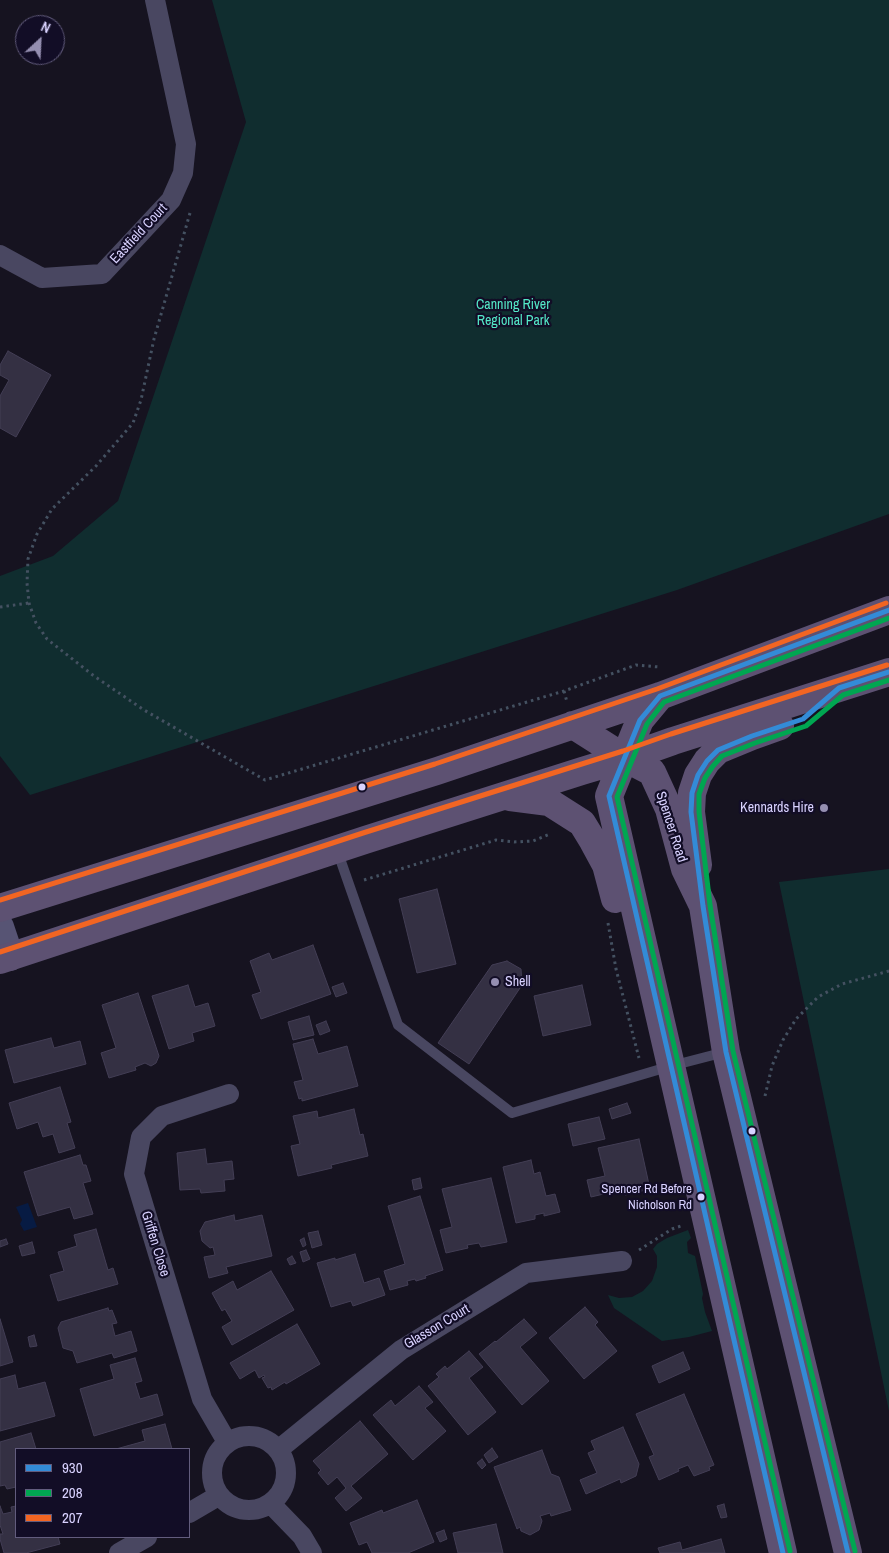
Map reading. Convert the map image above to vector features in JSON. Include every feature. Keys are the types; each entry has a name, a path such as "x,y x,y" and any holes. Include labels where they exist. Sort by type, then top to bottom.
{"main road":[{"path":"0,908 437,771 660,696 889,610"},
{"path":"0,927 5,959 337,849 889,672"},
{"path":"703,906 691,812 692,792 698,775 707,761 718,750 752,736 803,719 839,688"},
{"path":"660,696 640,720 610,796 783,1553"},
{"name":"Spencer Road","path":"572,725 625,758 652,772 669,809 685,869 703,906 726,1052 848,1553"},
{"path":"503,796 549,802 582,823 606,865 637,976 671,1066"}],"street":[{"name":"Eastfield Court","path":"0,254 42,278 102,274 170,200 183,173 186,144 155,0"},
{"name":"Griffen Close","path":"227,1442 202,1399 134,1174 141,1137 162,1116 229,1094"},
{"name":"Glasson Court","path":"278,1450 401,1350 526,1273 622,1261"},
{"path":"242,1436 262,1438 278,1450 286,1468 286,1479 282,1490 271,1504 260,1509 247,1511 232,1507 218,1496 211,1477 212,1464 218,1450 227,1442 242,1436"},
{"path":"190,1512 218,1496"},
{"path":"271,1504 302,1536 312,1553"},
{"path":"119,1553 145,1538"}],"lane":[{"path":"337,849 398,1025 512,1112 726,1052"}],"path":[{"path":"191,210 154,339 141,400 133,422 96,466 52,509 37,534 28,559 27,583 29,603 36,623 47,639 94,676 144,710 265,780 564,690"},
{"path":"0,607 29,603"},
{"path":"349,884 496,840 514,842 533,841 550,834 556,828"},
{"path":"766,1104 765,1095 772,1066 783,1040 796,1019 818,996 842,984 889,971"},
{"path":"622,1261 672,1229 690,1223"}],"green space":[{"name":"Canning River Regional Park","path":"212,0 889,0 889,514 677,590 30,795 0,756 0,576 53,556 118,501 246,122"},
{"path":"889,869 889,1411 779,882"},
{"path":"688,1230 691,1238 687,1242 688,1253 695,1256 705,1312 712,1331 662,1341 614,1308 608,1295 619,1298 632,1297 643,1291 652,1281 657,1267 657,1256 653,1249 667,1238"}],"water":[{"path":"28,1203 37,1227 24,1231 20,1224 22,1220 16,1207"}],"building":[{"path":"8,351 51,375 16,437 0,428 0,396 9,380 0,375 0,365"},
{"path":"437,889 456,964 417,973 399,899"},
{"path":"313,945 331,994 261,1019 252,995 261,992 250,961 269,953 272,960"},
{"path":"507,961 521,969 522,985 469,1064 438,1043 492,965"},
{"path":"343,983 347,993 336,997 332,987"},
{"path":"188,985 195,1007 208,1003 215,1026 192,1033 194,1041 169,1049 152,996"},
{"path":"582,985 591,1025 543,1036 534,996"},
{"path":"138,993 159,1056 156,1063 151,1066 145,1063 135,1067 136,1070 109,1078 101,1053 116,1048 102,1005"},
{"path":"309,1016 314,1035 293,1040 288,1022"},
{"path":"326,1021 330,1031 320,1035 316,1025"},
{"path":"51,1038 54,1048 80,1041 86,1064 14,1083 5,1050"},
{"path":"313,1039 318,1054 347,1046 358,1086 302,1101 302,1098 299,1099 294,1082 303,1080 293,1044"},
{"path":"60,1087 71,1122 67,1123 75,1148 59,1153 53,1134 43,1137 38,1122 17,1129 9,1103"},
{"path":"627,1103 631,1113 612,1119 609,1109"},
{"path":"354,1109 360,1135 363,1134 368,1156 331,1165 332,1168 298,1176 291,1146 300,1144 293,1116 317,1111 318,1118"},
{"path":"599,1117 605,1139 573,1146 568,1124"},
{"path":"639,1139 650,1189 625,1195 625,1189 591,1197 587,1180 605,1176 598,1148"},
{"path":"205,1149 207,1164 232,1161 234,1179 224,1180 225,1191 201,1193 200,1189 180,1190 177,1153"},
{"path":"80,1155 83,1165 86,1165 91,1181 83,1183 93,1214 74,1219 70,1207 38,1216 24,1172"},
{"path":"531,1160 534,1174 540,1172 546,1196 555,1194 560,1212 544,1216 544,1213 535,1215 535,1219 516,1223 503,1167"},
{"path":"420,1178 422,1188 414,1190 412,1180"},
{"path":"491,1178 507,1242 481,1247 479,1243 467,1245 468,1248 446,1253 440,1230 452,1227 442,1189"},
{"path":"420,1196 443,1270 425,1276 426,1278 407,1281 408,1285 390,1290 384,1271 405,1264 388,1206"},
{"path":"234,1215 235,1221 262,1215 272,1256 226,1267 228,1273 209,1278 204,1257 215,1255 213,1247 210,1248 202,1241 200,1231 205,1222"},
{"path":"96,1229 108,1270 113,1268 118,1284 58,1301 50,1275 64,1271 58,1252 77,1246 74,1235"},
{"path":"318,1231 322,1245 312,1248 308,1233"},
{"path":"304,1238 306,1245 303,1247 300,1240"},
{"path":"6,1239 8,1244 0,1247 0,1241"},
{"path":"32,1242 35,1253 22,1256 19,1246"},
{"path":"306,1250 310,1259 303,1262 300,1252"},
{"path":"355,1254 364,1283 379,1278 385,1295 353,1306 351,1301 331,1307 317,1263"},
{"path":"292,1256 296,1263 290,1265 287,1259"},
{"path":"271,1271 294,1310 232,1345 222,1327 232,1321 225,1309 222,1311 212,1293 233,1281 237,1290"},
{"path":"585,1307 598,1322 595,1325 617,1351 584,1379 549,1338"},
{"path":"108,1308 109,1311 112,1310 117,1323 112,1324 115,1336 131,1331 137,1351 114,1358 112,1353 77,1363 73,1351 63,1348 58,1328 61,1322"},
{"path":"0,1319 13,1362 0,1366"},
{"path":"524,1319 537,1333 520,1347 549,1381 522,1405 479,1354"},
{"path":"297,1324 320,1364 272,1390 271,1387 268,1388 262,1378 265,1377 264,1375 259,1378 255,1370 240,1379 230,1363"},
{"path":"34,1335 37,1346 30,1347 28,1337"},
{"path":"469,1351 483,1367 469,1378 496,1412 468,1435 428,1386 439,1377 436,1374 445,1366 447,1369"},
{"path":"683,1352 690,1369 659,1383 652,1366"},
{"path":"135,1358 142,1381 135,1383 140,1399 157,1394 163,1415 94,1436 80,1389 114,1379 110,1365"},
{"path":"15,1375 18,1389 45,1382 55,1416 0,1431 0,1379"},
{"path":"419,1386 433,1402 425,1408 446,1431 413,1460 373,1415 391,1400 395,1406"},
{"path":"684,1394 714,1465 709,1467 710,1470 694,1476 688,1465 659,1480 649,1457 654,1455 636,1414"},
{"path":"360,1421 388,1454 351,1486 362,1498 346,1511 335,1498 346,1488 337,1477 328,1485 318,1473 321,1470 313,1461"},
{"path":"165,1424 172,1448 120,1448 145,1441 142,1430"},
{"path":"623,1427 639,1464 636,1476 621,1483 620,1479 586,1494 580,1480 597,1473 588,1453 595,1450 591,1441"},
{"path":"31,1433 36,1448 15,1448 15,1487 7,1489 5,1485 0,1486 0,1442"},
{"path":"492,1448 498,1457 489,1463 484,1455"},
{"path":"542,1450 551,1474 559,1477 571,1510 551,1516 550,1513 540,1516 542,1521 539,1530 530,1535 521,1531 520,1527 517,1529 494,1467"},
{"path":"482,1459 486,1465 482,1469 477,1463"},
{"path":"417,1500 434,1542 408,1553 372,1553 367,1542 359,1545 350,1523 382,1510 383,1513"},
{"path":"724,1504 727,1517 721,1518 717,1506"},
{"path":"0,1506 3,1514 12,1512 11,1507 15,1506 15,1538 58,1538 60,1544 26,1553 4,1553 0,1539 0,1534 3,1534 0,1525"},
{"path":"496,1524 503,1553 458,1553 453,1533"},
{"path":"444,1530 447,1539 440,1542 436,1533"},
{"path":"721,1539 725,1553 660,1553 658,1548 680,1542 682,1550"}],"transit line":[{"name":"207","path":"0,900 435,764 657,689 886,603"},
{"name":"930","path":"783,1553 609,796 640,720 660,696 889,610"},
{"name":"208","path":"790,1551 617,797 647,724 664,702 889,618"},
{"name":"207","path":"0,952 887,665"},
{"name":"930","path":"848,1553 726,1052 703,906 691,812 692,793 698,775 707,761 718,750 752,736 803,719 839,688 889,672"},
{"name":"208","path":"855,1551 733,1051 710,905 699,812 699,794 705,778 722,756 806,726 843,695 889,680"}],"place":[{"name":"Kennards Hire","path":"824,808"},
{"name":"Shell","path":"495,982"},
{"name":"Spencer Rd Before Nicholson Rd","path":"701,1197"}]}
